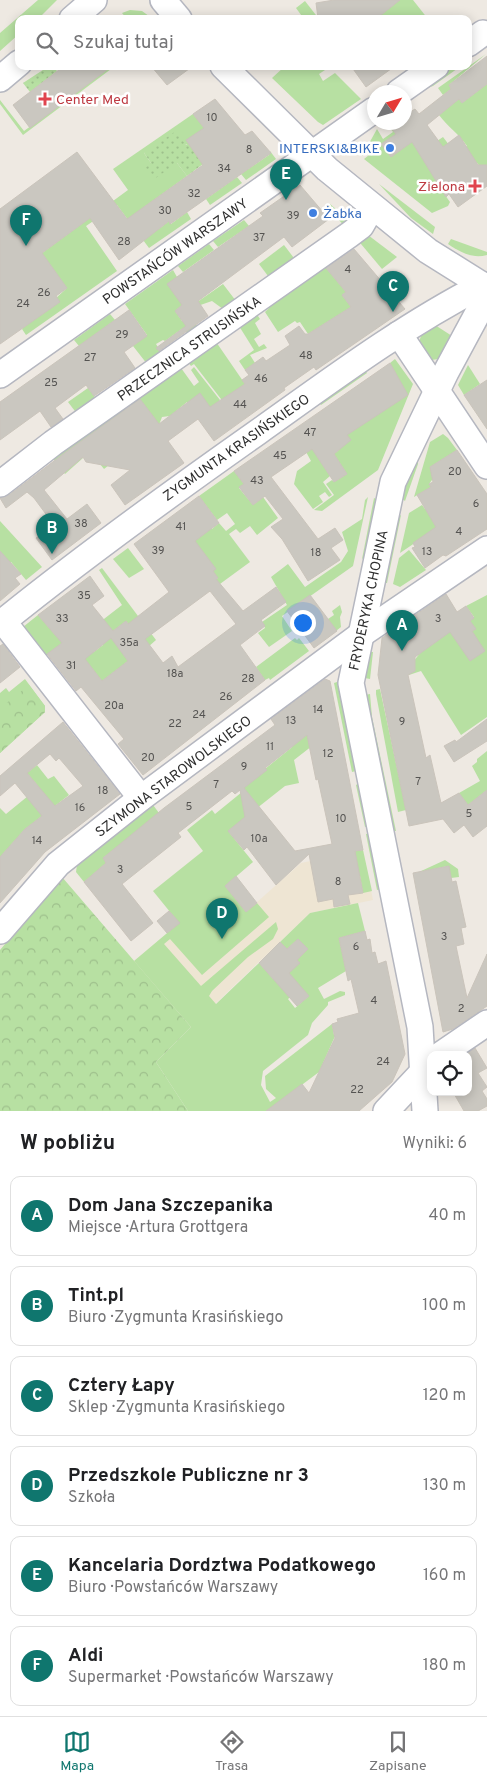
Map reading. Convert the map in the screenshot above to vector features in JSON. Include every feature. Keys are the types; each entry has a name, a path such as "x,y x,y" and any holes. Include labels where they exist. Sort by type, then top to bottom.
{"street":[{"path":"77,15 94,0"},
{"path":"163,0 176,15"},
{"path":"0,79 15,66"},
{"path":"227,70 310,155 372,207 428,250 486,290"},
{"path":"409,85 430,70"},
{"name":"POWSTAŃCÓW WARSZAWY","path":"0,375 367,115"},
{"name":"PRZECZNICA STRUSIŃSKA","path":"0,484 53,443 349,236 360,226 372,207"},
{"name":"ZYGMUNTA KRASIŃSKIEGO","path":"2,622 100,544 399,334 440,307 486,290"},
{"name":"FRYDERYKA CHOPINA","path":"428,1051 420,1028 351,682 359,636 393,482 486,290"},
{"path":"399,334 487,466"},
{"name":"SZYMONA STAROWOLSKIEGO","path":"0,931 58,864 141,798 359,636 487,548"},
{"path":"2,622 141,798"},
{"path":"448,1051 487,1023"},
{"path":"386,1111 427,1067"},
{"name":"FRYDERYKA CHOPINA","path":"425,1111 427,1096"}],"shaded area":[{"path":"363,850 373,900 310,913 191,1027 134,961 225,886 246,912 301,863"}],"green space":[{"path":"38,0 57,0 42,15 21,15"},
{"path":"399,0 413,0 425,15 381,15"},
{"path":"305,1 316,15 301,15 296,8"},
{"path":"130,10 142,11 148,15 124,15 122,13"},
{"path":"15,20 15,38 0,51 0,33"},
{"path":"43,70 57,71 30,92 23,83"},
{"path":"107,70 110,70 23,135 0,104 0,100 24,131"},
{"path":"281,70 325,70 319,74 323,81 335,73 361,99 323,125 272,78"},
{"path":"446,70 455,70 433,86 424,89 422,87"},
{"path":"463,70 467,70 449,85 451,89 443,95 438,88"},
{"path":"487,84 487,165 482,169 473,158 437,184 450,202 448,206 432,213 364,159 379,147 378,145 362,156 376,130 383,139 393,130 405,146 413,141 434,143 443,137 456,154 467,146 439,115 459,99 462,103"},
{"path":"193,114 213,139 144,153 151,163 177,163 187,176 144,207 159,229 169,221 171,224 187,212 191,219 149,248 117,205 86,226 117,271 26,335 22,329 67,288 0,284 128,190 113,169"},
{"path":"176,131 186,145 189,143 203,164 187,176 177,163 153,180 145,168 151,163 144,153"},
{"path":"270,151 276,159 246,180 241,174 269,155"},
{"path":"237,177 242,183 210,205 206,199"},
{"path":"379,184 435,227 433,234 411,218"},
{"path":"330,204 355,225 348,230 328,208"},
{"path":"244,220 249,226 218,247 213,241"},
{"path":"364,232 397,257 382,269 356,238"},
{"path":"451,239 487,252 487,255 476,256 462,252 448,244"},
{"path":"209,244 214,250 183,272 178,266"},
{"path":"284,245 300,266 274,284 259,264"},
{"path":"321,262 346,292 342,295 351,307 308,334 300,322 297,323 295,321 278,332 265,312 269,308 265,302"},
{"path":"173,270 177,277 182,305 175,311 182,321 190,316 202,333 192,340 183,328 165,341 163,340 156,344 165,359 151,369 133,346 147,335 125,304"},
{"path":"223,284 236,301 223,309 212,301 186,310"},
{"path":"254,310 260,319 255,323 261,334 254,339 259,347 264,344 267,348 250,355 255,363 245,370 239,361 254,350 239,326"},
{"path":"110,314 115,320 79,346 74,340"},
{"path":"435,325 452,336 439,359 431,360 419,342 421,336"},
{"path":"212,336 245,384 225,399 221,399 194,364 191,366 183,356"},
{"path":"395,359 413,384 378,470 322,511 314,510 334,495 326,484 332,480 334,482 347,474 334,454 340,449 335,443 317,456 330,476 323,482 332,495 329,497 325,492 319,496 323,502 313,509 294,484 297,471 311,461 305,450 407,395 390,363"},
{"path":"176,361 194,386 199,382 191,370 194,367 220,400 211,409 194,411 187,402 170,416 162,417 159,425 153,430 155,419 141,401 135,406 129,404 125,407 125,413 79,457 83,458 65,474 48,452"},
{"path":"468,365 480,384 464,395 458,385"},
{"path":"365,370 367,373 321,405 319,402"},
{"path":"88,388 101,405 81,419 68,402"},
{"path":"152,431 104,469 100,464"},
{"path":"443,434 457,450 430,467 435,476 429,484 431,487 414,497 430,442"},
{"path":"416,458 418,464 405,501 401,498"},
{"path":"234,471 244,484 239,488 253,505 263,497 278,518 257,535 250,526 240,533 236,529 229,534 250,562 209,592 205,588 218,578 185,542 208,525 212,529 219,523 226,531 235,524 227,513 217,520 199,496"},
{"path":"368,497 353,566 282,616 292,631 269,647 258,633 265,628 262,622 287,605 271,577 288,564 305,587 341,562 348,551 342,532 362,519 365,500"},
{"path":"374,498 378,500 366,556 362,559"},
{"path":"422,505 425,509 468,507 400,553 409,513"},
{"path":"401,515 387,583 382,583 395,519"},
{"path":"0,521 42,567 26,580 11,562 0,571"},
{"path":"128,548 144,569 129,578 113,559"},
{"path":"409,550 426,570 400,587 393,584 399,558"},
{"path":"102,568 156,640 148,647 141,638 144,636 141,631 136,634 126,621 109,634 128,661 102,681 68,638 46,656 23,627 38,615 57,637 69,628 85,649 89,646 94,652 103,645 91,629 122,605 99,570"},
{"path":"487,595 487,717 461,735 421,671 409,675 411,666 416,658 430,644 464,621 472,631 475,629 470,621 474,617 466,606"},
{"path":"340,605 342,612 340,617 341,627 336,631 328,619 334,615 332,611"},
{"path":"295,638 297,640 299,638 309,651 270,680 269,678 265,680 256,667"},
{"path":"370,652 373,652 370,679 365,678"},
{"path":"25,679 45,706 45,712 0,753 0,693 6,688 9,692"},
{"path":"337,682 356,771 352,772 334,683"},
{"path":"29,685 45,706 45,712 0,753 0,716 4,705"},
{"path":"380,689 406,810 398,812 376,694 376,690"},
{"path":"370,694 372,717 396,831 391,831 365,695"},
{"path":"312,723 312,746 294,760 299,783 285,786 228,831 253,862 225,886 246,912 257,903 269,917 202,975 170,939 164,944 201,986 276,922 278,929 273,939 248,957 212,991 209,996 216,1004 259,963 275,981 308,949 298,939 287,949 280,942 310,913 358,903 365,931 339,938 346,971 318,988 324,999 340,991 345,992 345,995 328,1002 328,1005 312,1023 308,1035 263,1071 261,1085 270,1102 276,1098 266,1089 265,1076 332,1024 334,1035 336,1034 319,1072 267,1111 188,1111 156,1062 191,1027 134,961 179,923 153,891 203,851 187,830 212,810 215,814 242,792 240,789 291,748","holes":["301,988 309,996 295,1008 288,999"]},
{"path":"487,751 487,790 468,805 459,793 480,781 472,766"},
{"path":"37,765 48,779 54,776 69,795 25,829 0,857 0,808 6,814 39,787 27,773"},
{"path":"359,783 368,826 365,827 356,785"},
{"path":"153,805 159,813 103,858 106,863 84,882 76,872 77,865"},
{"path":"370,833 381,889 377,890 366,834"},
{"path":"363,850 372,891 363,893 360,876 356,877 350,852"},
{"path":"445,860 458,869 459,877 451,878 448,866 419,872"},
{"path":"62,877 191,1027 156,1062 188,1111 0,1111 0,950"}],"building":[{"path":"334,0 400,0 381,15 318,15 316,3"},
{"path":"487,56 487,84 462,103 459,99 427,125 443,147 459,135 478,165 487,165 487,186 458,207 449,194 446,197 412,142 391,157 381,144 396,134 393,130 412,130 412,111 415,109 419,114 451,89 449,85 469,70 472,70 472,67"},
{"name":"Center Med","path":"59,70 107,70 30,128 13,105"},
{"path":"154,70 188,70 167,85"},
{"path":"354,70 389,70 367,85"},
{"path":"215,99 245,135 252,131 271,153 170,224 169,221 119,260 90,218 42,253 67,288 56,296 60,302 0,344 0,209 77,152 127,219 203,165 186,140 204,128 193,114"},
{"path":"300,185 329,219 292,247 284,237 198,301 208,316 159,351 156,348 186,326 175,311 182,305 167,284 263,216 260,213"},
{"path":"354,249 405,309 316,370 314,367 214,441 198,419 168,441 184,463 125,505 111,485 130,470 86,462 83,457 44,490 67,519 87,504 101,523 52,560 36,538 54,525 34,498 27,492 6,508 0,498 9,495 140,399 159,424 200,393 210,407 245,384 242,380 249,375 245,370 263,357 266,361 290,345 285,336 299,326 305,334 308,334 351,307 342,295 346,292 326,268"},
{"path":"129,310 147,336 124,352 135,368 94,396 86,385 55,408 63,419 51,427 40,411 0,440 0,402"},
{"path":"390,363 408,395 347,435 351,440 334,454 347,474 334,482 312,449 271,477 318,539 335,528 343,540 331,548 340,560 308,581 282,539 271,527 283,519 265,496 253,505 239,487 244,484 234,471"},
{"path":"487,380 487,429 464,395"},
{"path":"457,450 487,494 487,529 425,568 412,548 415,547 413,543 436,527 417,495 431,487 429,484 433,482 430,467"},
{"path":"199,496 219,523 195,541 216,569 213,571 218,578 216,579 243,611 276,587 286,602 261,620 265,626 240,645 265,680 143,775 118,744 124,739 81,687 76,691 47,654 62,643 38,615 90,576 104,596 92,605 113,631 126,621 128,624 169,592 134,544","holes":["210,591 236,624 178,667 172,656 163,663 145,639","111,638 128,661 102,681 85,659"]},
{"path":"0,551 21,574 15,578 20,584 0,601"},
{"path":"446,594 457,612 466,606 474,618 470,621 476,629 472,631 485,651 470,661 450,632 415,657 415,671 408,675 426,758 430,755 441,803 459,793 468,805 487,790 487,826 473,837 464,825 454,833 443,819 409,826 378,675 382,638"},
{"path":"310,595 337,631 314,648 287,611"},
{"path":"3,644 20,667 0,683 0,646"},
{"path":"325,679 330,681 363,850 355,851 363,893 348,895 350,904 334,907 333,899 318,902 309,854 276,885 247,847 244,850 228,831 245,817 240,790 235,794 232,791 178,833 181,837 122,884 153,923 131,941 84,882 106,863 103,858 164,808 275,725 271,719","holes":["307,735 316,780 318,779 332,844 295,851 244,788 267,770 265,768"]},
{"path":"487,719 487,741 454,762 444,746 455,740 456,742"},
{"path":"63,722 120,794 45,852 0,903 0,857 25,829 42,816 15,783 0,796 0,776","holes":["50,754 56,761 59,758 83,786 55,806 27,773"]},
{"path":"449,866 452,882 456,881 466,927 461,928 464,944 456,946 467,998 487,954 487,1006 453,1029 443,1032 413,873"},
{"path":"236,876 257,903 246,912 225,886"},
{"path":"169,911 180,923 167,933 157,921"},
{"path":"365,931 367,940 370,939 372,953 375,952 378,964 386,961 405,1054 392,1082 359,1111 266,1111 302,1084 309,1093 335,1038 332,1024 338,1022 337,1019 359,1013 351,979 348,981 339,938"},
{"path":"298,939 308,949 297,960 300,963 289,973 309,996 297,1006 259,963 280,942 287,949"},
{"path":"475,1048 487,1068 478,1073 487,1087 482,1091 487,1099 487,1106 478,1111 464,1111 455,1096 472,1096 471,1051"}],"place":[{"name":"Center Med","path":"45,99"},
{"name":"INTERSKI&BIKE","path":"390,148"},
{"name":"Zielona","path":"475,186"},
{"name":"Kancelaria Dordztwa Podatkowego","path":"286,200"},
{"name":"Żabka","path":"313,213"},
{"name":"Aldi","path":"26,246"},
{"name":"Cztery Łapy","path":"393,312"},
{"name":"Tint.pl","path":"52,554"},
{"name":"Dom Jana Szczepanika","path":"402,651"},
{"name":"Przedszkole Publiczne nr 3","path":"222,939"}]}
